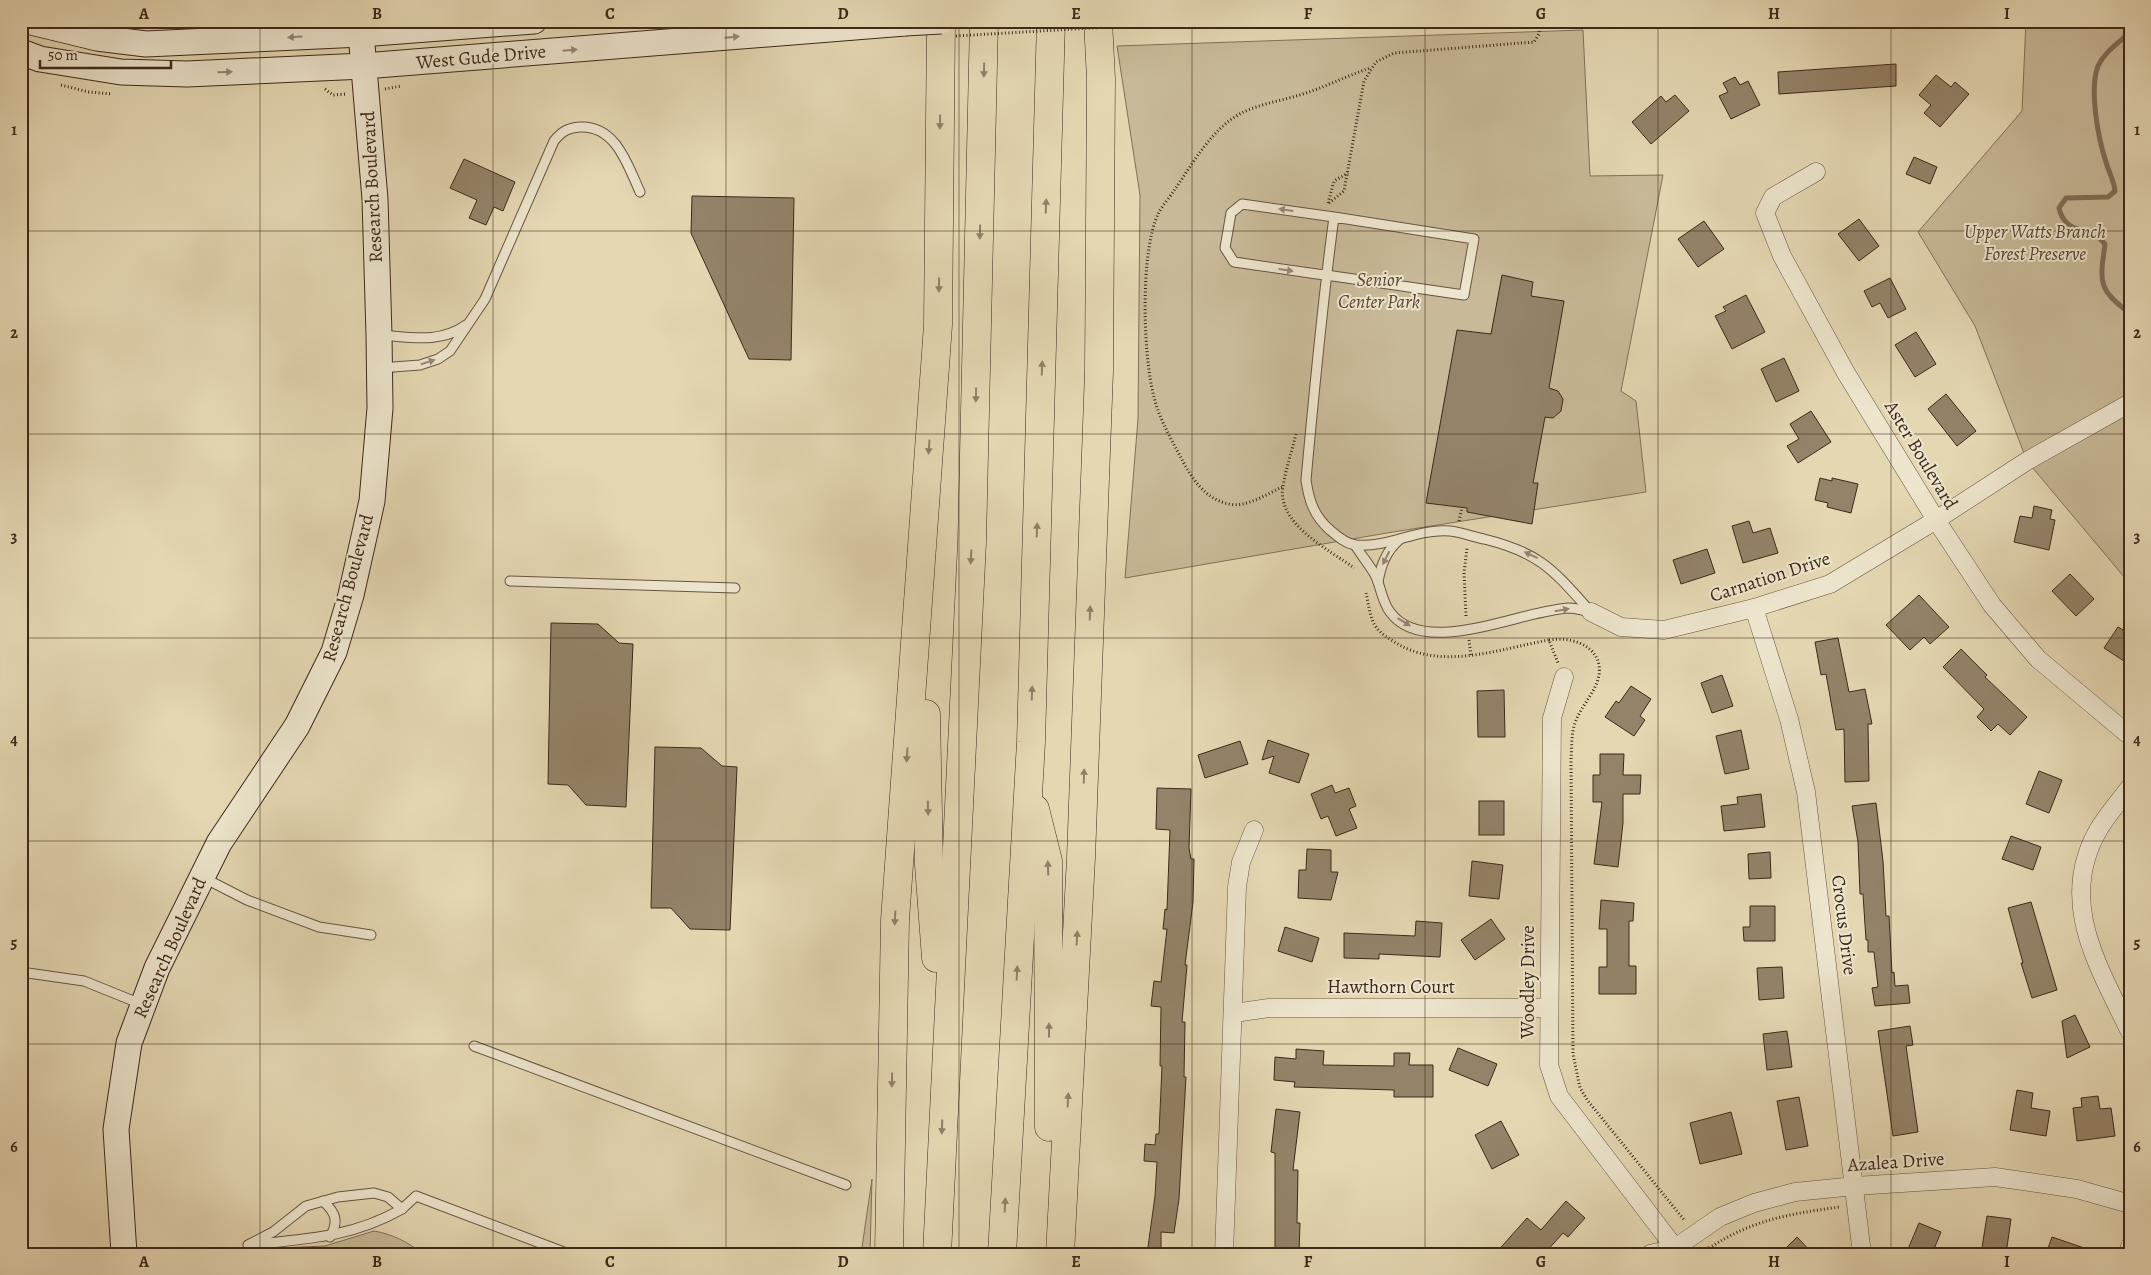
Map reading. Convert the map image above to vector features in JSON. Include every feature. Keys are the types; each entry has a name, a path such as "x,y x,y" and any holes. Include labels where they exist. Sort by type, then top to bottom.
{"highway":[{"path":"937,1254 944,1078 972,542 984,21"},
{"path":"1002,1254 1028,783 1051,21"},
{"path":"1060,1254 1081,858 1099,371 1103,24"},
{"path":"889,1254 895,920 938,325 945,26"},
{"path":"922,550 929,865 944,1078"},
{"path":"1028,783 1048,861 1050,1254"}],"main road":[{"name":"West Gude Drive","path":"27,21 98,38 146,44 361,28 534,21"},
{"name":"West Gude Drive","path":"21,52 40,59 121,72 186,74 364,66 905,23 945,26"},
{"name":"Research Boulevard","path":"124,1254 116,1128 129,1043 157,968 218,843 297,726 334,652 350,595 372,501 380,408 380,335 374,199 361,28"}],"street":[{"name":"Aster Boulevard","path":"1816,172 1773,197 1765,213 1782,256 1842,364 1936,520 1992,605 2038,659 2130,736"},
{"name":"Carnation Drive","path":"1591,612 1621,627 1664,630 1754,608 1830,584 1936,520 2027,461 2130,403"},
{"name":"Crocus Drive","path":"1754,608 1789,719 1806,792 1862,1254"},
{"name":"Woodley Drive","path":"1564,677 1552,718 1549,1065 1559,1096 1673,1251"},
{"path":"2130,787 2100,828 2082,868 2079,895 2088,944 2130,1032"},
{"path":"1224,1254 1237,887 1242,862 1254,830"},
{"name":"Hawthorn Court","path":"1234,1013 1269,1008 1549,1008"},
{"name":"Azalea Drive","path":"1650,1254 1673,1251 1720,1217 1754,1203 1794,1192 1995,1177 2077,1189 2130,1204"},
{"path":"2128,1254 2130,1246"}],"lane":[{"path":"380,368 420,365 438,359 450,351 485,299 554,141 561,132 571,127 586,126 610,137 617,144 640,192"},
{"path":"1242,204 1330,216 1474,239 1464,295 1234,262 1225,248 1231,213 1242,204"},
{"path":"1330,216 1306,480 1309,501 1319,520 1341,539 1355,545 1373,544 1428,531 1451,531 1507,545 1537,558 1562,578 1591,612"},
{"path":"380,335 426,338 444,337 472,321"},
{"path":"1377,584 1384,560 1392,545 1402,537"},
{"path":"1355,545 1375,574 1377,584 1391,613 1404,623 1424,632 1451,633 1467,628 1569,608 1591,612"},
{"path":"510,581 735,588"},
{"path":"201,877 247,900 319,927 371,935"},
{"path":"21,972 84,982 143,1005"},
{"path":"474,1046 846,1185"},
{"path":"402,1209 388,1197 374,1193 323,1201 306,1206 273,1232 248,1245 330,1237 378,1223 402,1209 416,1196 569,1254"},
{"path":"323,1201 335,1213 336,1220 330,1237"}],"path":[{"path":"945,26 1210,21"},
{"path":"1328,204 1344,190 1364,81 1370,68 1376,62 1394,53 1534,42 1539,34 1540,21"},
{"path":"1282,487 1243,504 1230,504 1214,499 1200,488 1186,469 1168,434 1154,398 1148,362 1146,270 1150,246 1158,214 1205,147 1230,120 1245,111 1305,94 1370,68"},
{"path":"1330,216 1328,204 1334,181 1348,173"},
{"path":"1297,424 1291,458 1282,487 1285,505 1297,526 1319,545 1355,569"},
{"path":"1462,508 1458,519 1466,535 1467,551 1464,572 1467,628 1471,655"},
{"path":"1365,589 1372,619 1377,629 1403,648 1422,655 1445,658 1471,655 1561,638 1574,639 1586,644 1597,661 1596,685 1574,724 1571,758 1573,1054 1580,1088 1599,1117 1708,1249 1748,1226 1773,1218 1857,1204"},
{"path":"1549,640 1564,677"}],"green space":[{"name":"Upper Watts Branch Forest Preserve","path":"2026,21 2130,21 2130,584 2027,461 1975,326 1918,232 2022,111"},
{"name":"Senior Center Park","path":"1583,30 1590,176 1663,175 1621,391 1636,401 1646,492 1387,533 1125,578 1138,419 1140,195 1117,46"},
{"path":"872,1179 870,1254 861,1254"},
{"path":"374,1231 400,1239 423,1254 257,1254 281,1248 325,1246"}],"building":[{"path":"1896,64 1896,86 1779,94 1778,72"},
{"path":"1936,75 1951,87 1955,82 1969,94 1940,127 1924,113 1931,105 1919,95"},
{"path":"1735,77 1740,85 1748,81 1760,105 1731,119 1719,96 1728,92 1723,83"},
{"path":"1675,95 1689,111 1651,144 1632,122 1661,96 1666,102"},
{"path":"1914,157 1937,167 1930,184 1906,174"},
{"path":"464,159 515,182 503,211 494,207 486,225 469,218 477,200 450,188"},
{"path":"692,196 794,198 791,360 749,359 691,233"},
{"path":"1859,219 1879,246 1859,261 1838,234"},
{"path":"1704,221 1724,249 1698,267 1678,239"},
{"path":"1502,275 1533,282 1531,296 1564,301 1549,388 1558,391 1563,399 1561,411 1553,418 1545,417 1533,483 1538,483 1532,524 1467,512 1467,508 1426,503 1457,330 1491,334"},
{"path":"1890,278 1906,309 1888,318 1880,303 1872,307 1864,291"},
{"path":"1746,295 1765,332 1732,349 1715,316 1726,311 1723,307"},
{"path":"1916,332 1936,364 1915,377 1895,345"},
{"path":"1784,358 1799,391 1776,402 1761,369"},
{"path":"1946,394 1976,431 1957,446 1928,409"},
{"path":"1811,411 1831,442 1798,463 1787,446 1799,439 1790,424"},
{"path":"1820,478 1832,481 1832,478 1858,484 1851,513 1827,507 1828,503 1815,500"},
{"path":"2034,506 2052,510 2050,519 2055,520 2049,550 2014,542 2020,516 2032,518"},
{"path":"1749,521 1753,533 1770,528 1778,553 1743,563 1732,526"},
{"path":"1707,549 1715,573 1681,584 1673,560"},
{"path":"2070,574 2094,599 2076,616 2052,591"},
{"path":"1919,595 1949,627 1930,644 1924,637 1910,650 1886,625"},
{"path":"551,623 598,624 619,643 633,644 626,807 586,805 568,785 548,784"},
{"path":"2118,627 2130,634 2130,665 2104,648"},
{"path":"1838,638 1849,692 1865,689 1872,724 1868,724 1869,781 1845,782 1844,729 1836,730 1826,674 1821,675 1815,642"},
{"path":"1961,649 1987,675 1985,677 2027,717 2010,735 1998,724 1991,731 1977,717 1984,709 1943,667"},
{"path":"1722,675 1733,706 1712,713 1701,683"},
{"path":"1631,686 1651,699 1640,716 1645,720 1634,736 1605,717 1616,701 1619,703"},
{"path":"1504,690 1505,737 1478,737 1477,691"},
{"path":"1741,730 1749,769 1725,774 1716,736"},
{"path":"1268,740 1309,754 1299,783 1269,773 1274,756 1262,760"},
{"path":"1240,741 1248,764 1205,778 1198,755"},
{"path":"655,747 701,748 722,766 737,767 730,930 690,929 671,908 651,908"},
{"path":"1600,754 1624,754 1623,775 1641,775 1640,794 1623,794 1623,823 1618,867 1594,864 1602,802 1593,802 1593,775 1600,775"},
{"path":"2039,771 2062,780 2049,813 2026,804"},
{"path":"1332,785 1335,793 1349,788 1356,806 1349,809 1357,828 1336,836 1328,816 1321,819 1311,794"},
{"path":"1157,788 1191,789 1189,848 1191,859 1194,859 1193,902 1185,965 1187,965 1182,1022 1185,1022 1184,1077 1186,1077 1179,1199 1174,1233 1161,1232 1161,1254 1147,1254 1155,1196 1157,1162 1144,1161 1145,1144 1155,1145 1156,1134 1159,1134 1162,1066 1160,1066 1161,1007 1151,1006 1154,981 1161,982 1167,929 1163,929 1165,909 1167,910 1170,830 1156,829"},
{"path":"1761,794 1765,827 1724,831 1721,806 1738,804 1737,797"},
{"path":"1479,801 1504,801 1504,835 1479,835"},
{"path":"1876,803 1883,861 1886,916 1889,916 1892,973 1894,972 1895,986 1908,985 1910,1003 1875,1006 1872,988 1878,987 1874,952 1868,952 1868,940 1866,940 1863,894 1860,894 1858,842 1852,806"},
{"path":"2011,836 2041,847 2033,870 2002,859"},
{"path":"1307,849 1331,850 1331,872 1338,872 1331,900 1298,898 1299,870 1306,870"},
{"path":"1770,852 1771,878 1749,879 1748,854"},
{"path":"1472,861 1503,865 1499,899 1469,896"},
{"path":"1601,900 1634,903 1633,921 1629,921 1629,966 1636,966 1636,994 1599,994 1599,967 1607,967 1607,929 1599,929"},
{"path":"2031,902 2057,990 2032,998 2021,963 2023,963 2008,908"},
{"path":"1750,906 1775,906 1775,941 1744,941 1743,927 1750,927"},
{"path":"1491,919 1505,939 1475,960 1461,940"},
{"path":"1416,921 1442,923 1440,957 1379,954 1379,959 1344,958 1344,933 1415,936"},
{"path":"1285,927 1319,938 1312,962 1278,951"},
{"path":"1782,967 1784,998 1759,1000 1757,968"},
{"path":"2075,1015 2090,1047 2067,1058 2062,1021"},
{"path":"1910,1026 1913,1045 1906,1046 1918,1132 1893,1136 1878,1031"},
{"path":"1787,1031 1792,1067 1767,1070 1763,1034"},
{"path":"1458,1048 1497,1064 1488,1086 1449,1070"},
{"path":"1296,1049 1324,1051 1323,1065 1394,1066 1394,1053 1410,1053 1409,1065 1433,1065 1433,1097 1394,1097 1394,1090 1294,1087 1295,1082 1274,1080 1275,1057 1296,1059"},
{"path":"2017,1090 2033,1093 2031,1108 2050,1111 2046,1136 2010,1130"},
{"path":"2098,1096 2100,1109 2111,1108 2115,1136 2077,1141 2073,1108 2082,1107 2081,1098"},
{"path":"1799,1097 1808,1146 1786,1150 1777,1101"},
{"path":"1276,1109 1300,1112 1293,1170 1298,1170 1297,1223 1300,1223 1299,1254 1275,1254 1275,1153 1271,1152"},
{"path":"1731,1112 1742,1154 1700,1164 1690,1123"},
{"path":"1501,1121 1519,1155 1492,1169 1475,1135"},
{"path":"1566,1201 1585,1218 1568,1237 1563,1233 1544,1254 1535,1248 1530,1254 1495,1254 1527,1218 1541,1230"},
{"path":"1987,1216 2011,1219 2006,1254 1981,1254"},
{"path":"1919,1223 1941,1232 1932,1254 1919,1254 1908,1249"},
{"path":"1797,1237 1813,1254 1780,1254"},
{"path":"2052,1237 2093,1251 2092,1254 2046,1254"}],"waterway":[{"path":"2130,32 2108,52 2098,66 2095,76 2094,100 2100,140 2115,191 2108,197 2066,198 2059,208 2062,217 2067,223 2100,238 2105,244 2102,267 2103,284 2111,298 2130,313"}]}
